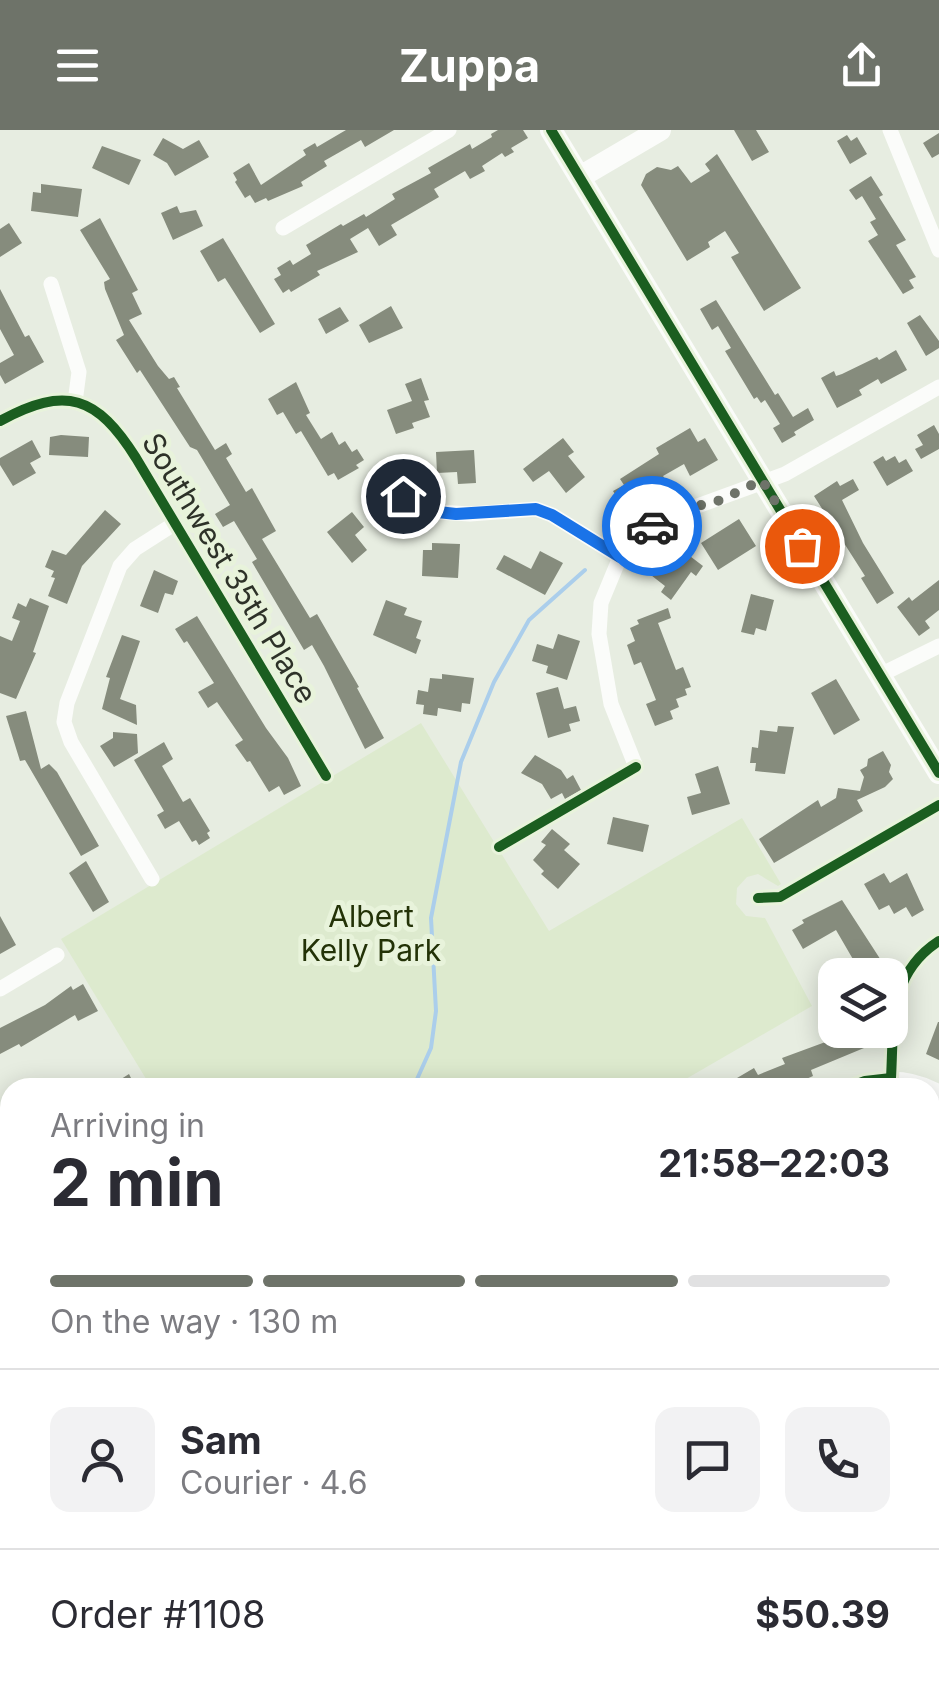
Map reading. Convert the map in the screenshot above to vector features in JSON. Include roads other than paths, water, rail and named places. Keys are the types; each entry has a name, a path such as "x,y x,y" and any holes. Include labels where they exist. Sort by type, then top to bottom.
{"street":[{"path":"283,228 449,130"},
{"path":"551,130 939,772"},
{"path":"580,177 660,130"},
{"path":"890,130 939,250"},
{"path":"0,421 40,403 75,402 79,372 51,284"},
{"path":"636,767 611,704 599,634 601,602 620,557 635,540 674,512 721,500 762,480 785,474 939,387"},
{"name":"Southwest 35th Place","path":"75,402 96,410 115,427 326,776"},
{"path":"403,496 438,512 456,514 536,509 620,557"},
{"path":"152,879 71,742 64,722 120,566 135,549 174,524"},
{"path":"880,675 939,646"},
{"path":"758,898 780,897 939,805"},
{"path":"891,1078 894,1017 906,973 914,960 939,941"},
{"path":"0,989 58,955"},
{"path":"0,1176 0,1207"}],"waterway":[{"path":"418,1078 431,1048 436,1011 431,918 461,762 494,682 529,620 585,570"}],"park label":[{"name":"Albert Kelly Park","path":"371,933"}]}
